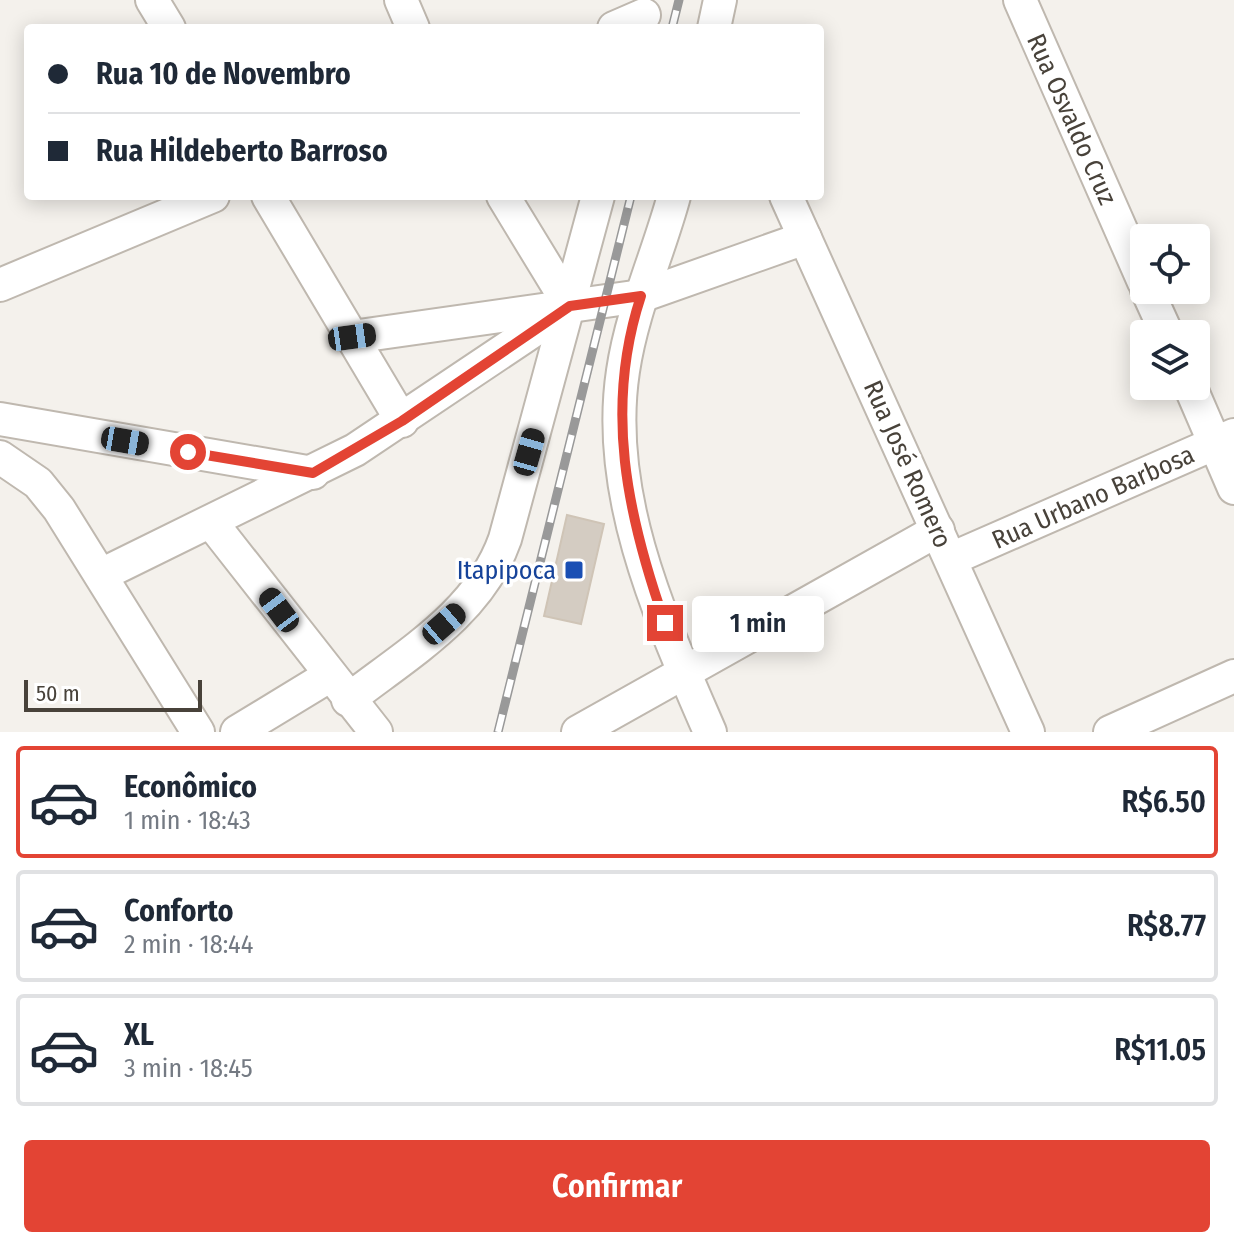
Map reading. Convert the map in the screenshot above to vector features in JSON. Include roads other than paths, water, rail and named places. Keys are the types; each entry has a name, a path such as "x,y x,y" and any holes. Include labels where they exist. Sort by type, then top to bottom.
{"street":[{"path":"152,0 167,24"},
{"path":"401,0 411,24"},
{"path":"715,24 720,0"},
{"name":"Rua Osvaldo Cruz","path":"1020,0 1130,250"},
{"path":"623,24 645,14"},
{"path":"0,285 203,200"},
{"path":"270,200 402,421"},
{"path":"505,200 570,306"},
{"path":"237,732 339,688 458,612 492,573 505,539 597,200"},
{"path":"673,200 630,333 621,389 625,477 646,570 710,732"},
{"name":"Rua José Romero","path":"788,200 1028,732"},
{"path":"352,337 641,296 805,238"},
{"path":"101,575 313,473 402,421 570,306"},
{"path":"1199,400 1224,439 1234,488"},
{"path":"0,419 313,473"},
{"name":"Rua Urbano Barbosa","path":"578,732 685,673 945,544 1224,439"},
{"path":"0,457 28,475 46,493 101,575 198,732"},
{"path":"211,522 376,732"},
{"path":"1110,732 1234,676"}],"railway":[{"path":"673,24 679,0"},
{"path":"498,732 630,200"}],"place":[{"name":"Itapipoca","path":"574,570"}]}
